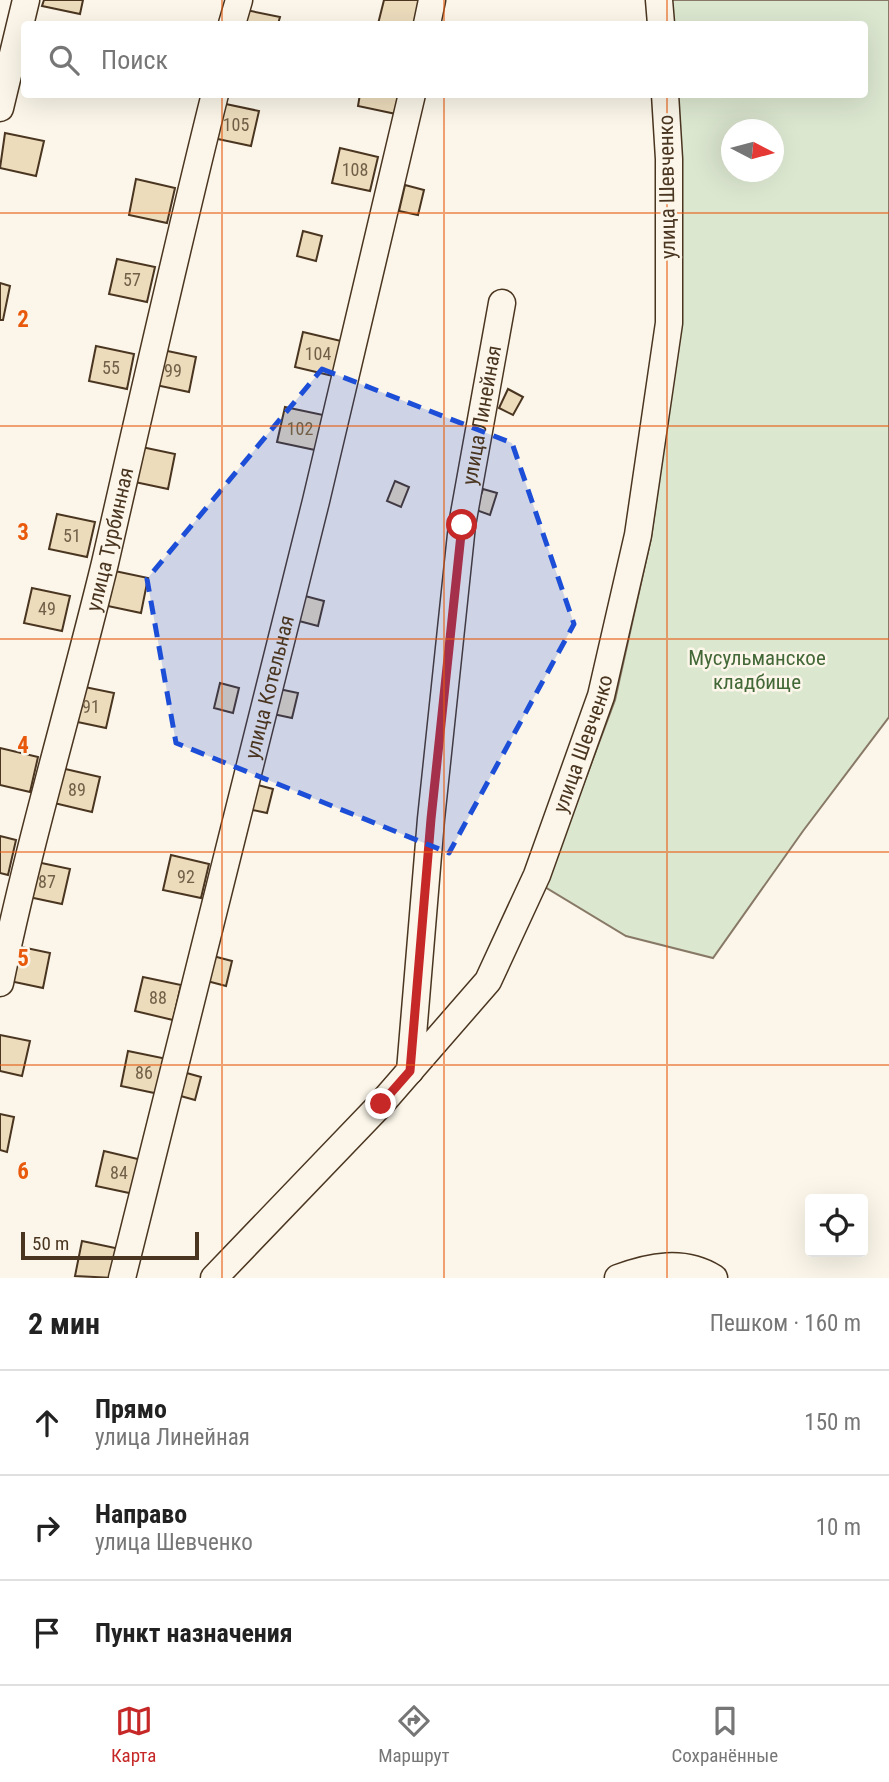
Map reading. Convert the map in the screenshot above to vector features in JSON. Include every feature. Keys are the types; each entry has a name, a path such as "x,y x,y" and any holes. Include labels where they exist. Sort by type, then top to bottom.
{"street":[{"path":"0,108 26,0"},
{"path":"233,21 239,0"},
{"path":"428,21 432,0"},
{"path":"659,0 661,21"},
{"name":"улица Турбинная","path":"0,983 13,917 104,564 159,318 214,98"},
{"name":"улица Котельная","path":"122,1278 316,501 411,98"},
{"name":"улица Шевченко","path":"214,1278 410,1071 488,981 537,876 601,696 638,536 669,323 669,159 665,98"},
{"name":"улица Линейная","path":"410,1071 431,819 462,525 502,303"},
{"path":"618,1278 642,1269 679,1266 703,1271 714,1278"}],"highlighted area":[{"path":"322,369 512,443 574,624 449,853 176,743 147,579"}],"green space":[{"name":"Мусульманское кладбище","path":"668,0 889,0 889,717 803,831 713,958 626,936 545,887 615,700 651,538 681,323 675,98 868,98 868,21 670,21"}],"building":[{"path":"44,0 83,0 80,14 42,6"},
{"path":"384,0 423,0 419,21 379,21"},
{"path":"241,9 280,17 279,21 239,21"},
{"path":"359,98 399,98 396,114 358,106"},
{"path":"221,103 259,111 251,146 213,138"},
{"path":"5,133 44,141 36,176 0,168"},
{"path":"340,148 378,157 370,191 332,183"},
{"path":"136,179 175,188 167,223 129,215"},
{"path":"405,185 424,190 418,215 399,211"},
{"path":"303,231 322,236 316,261 297,256"},
{"path":"117,259 155,267 147,302 109,294"},
{"path":"0,283 10,286 3,320 0,320"},
{"path":"303,332 341,341 333,376 295,367"},
{"path":"96,346 134,354 127,389 89,381"},
{"path":"158,349 196,357 189,392 151,384"},
{"path":"508,389 523,397 513,415 499,408"},
{"path":"285,407 323,415 315,450 277,442"},
{"path":"137,446 175,454 168,489 130,481"},
{"path":"395,481 409,487 401,507 387,501"},
{"path":"483,489 497,493 490,515 476,510"},
{"path":"57,514 95,522 87,557 49,549"},
{"path":"110,570 148,578 141,613 103,605"},
{"path":"32,588 70,596 62,631 24,623"},
{"path":"305,596 324,601 318,626 299,621"},
{"path":"220,683 239,688 233,713 214,708"},
{"path":"75,685 114,693 106,728 68,720"},
{"path":"279,689 298,693 292,718 273,714"},
{"path":"0,748 38,757 30,792 0,785"},
{"path":"61,768 100,777 92,812 54,803"},
{"path":"254,784 273,789 267,813 248,809"},
{"path":"0,836 16,840 8,875 0,873"},
{"path":"171,855 209,864 201,898 163,890"},
{"path":"32,861 70,869 62,904 24,896"},
{"path":"12,945 50,953 43,988 5,980"},
{"path":"213,956 232,961 226,986 207,981"},
{"path":"143,977 181,985 173,1020 135,1011"},
{"path":"0,1035 30,1041 22,1076 0,1071"},
{"path":"128,1051 167,1059 159,1094 121,1086"},
{"path":"183,1072 201,1077 195,1100 177,1095"},
{"path":"0,1114 14,1117 7,1152 0,1150"},
{"path":"104,1151 142,1160 134,1194 96,1186"},
{"path":"82,1241 120,1249 114,1278 75,1276"}],"route":[{"path":"381,1104 410,1071 431,819 462,525"}]}
